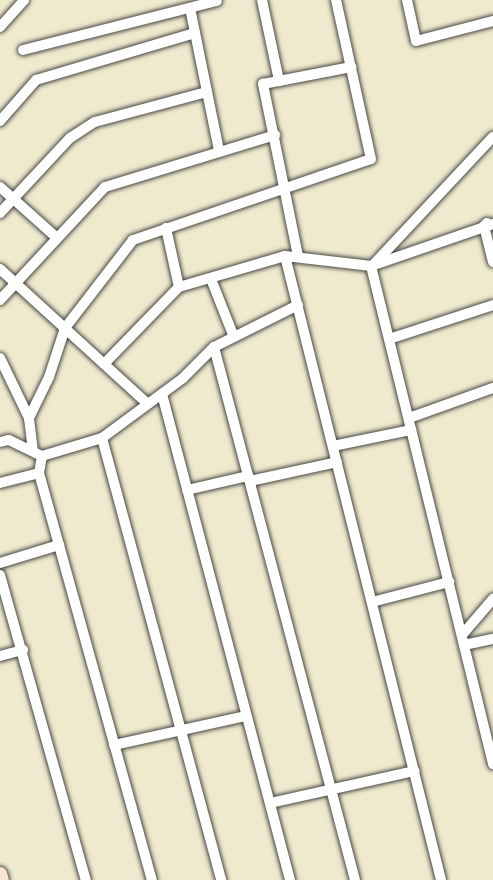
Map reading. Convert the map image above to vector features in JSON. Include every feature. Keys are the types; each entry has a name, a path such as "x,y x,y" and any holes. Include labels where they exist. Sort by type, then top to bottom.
{"street":[{"path":"0,27 24,0"},
{"path":"262,0 279,81"},
{"path":"152,880 39,473 38,453 28,432 29,418 50,376 64,328 133,240 371,159 336,0"},
{"path":"407,0 416,41 493,21"},
{"path":"23,51 217,1"},
{"path":"190,8 219,151"},
{"path":"3,113 36,80 195,33"},
{"path":"298,256 287,187 263,84 351,67"},
{"path":"0,213 70,138 95,123 207,92"},
{"path":"0,300 56,237 105,187 275,135"},
{"path":"372,266 491,144"},
{"path":"0,187 56,237"},
{"path":"493,217 489,225 493,262"},
{"path":"104,364 179,287 285,256 372,266 489,225"},
{"path":"166,228 179,287"},
{"path":"285,256 441,880"},
{"path":"372,266 493,764"},
{"path":"0,269 148,404"},
{"path":"211,279 234,337"},
{"path":"5,441 38,453 102,438 162,394 214,347 298,304"},
{"path":"389,339 493,305"},
{"path":"214,347 355,880"},
{"path":"0,358 29,418"},
{"path":"409,418 493,388"},
{"path":"162,394 290,880"},
{"path":"333,446 411,430"},
{"path":"5,441 28,432"},
{"path":"102,438 221,880"},
{"path":"187,490 337,462"},
{"path":"0,483 39,473"},
{"path":"0,562 59,545"},
{"path":"0,575 86,880"},
{"path":"372,602 449,582"},
{"path":"463,640 493,599"},
{"path":"463,640 493,639"},
{"path":"0,656 22,650"},
{"path":"114,745 246,716"},
{"path":"270,803 414,771"},
{"path":"0,874 2,880"}]}
